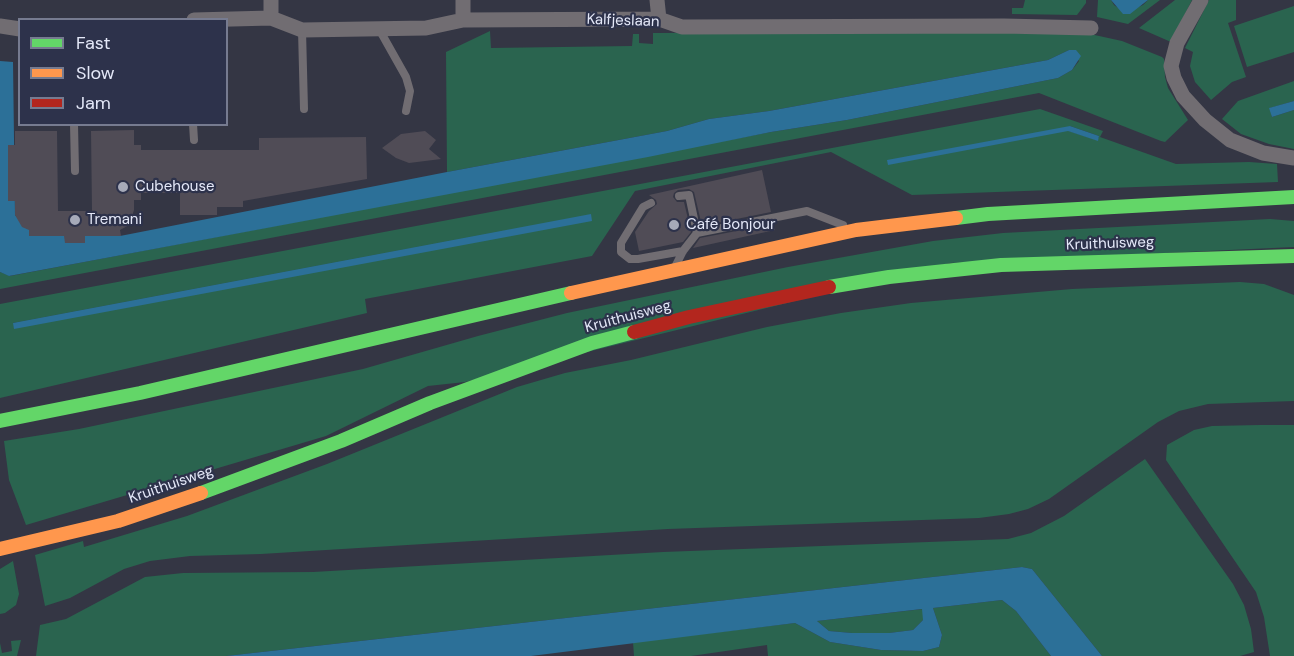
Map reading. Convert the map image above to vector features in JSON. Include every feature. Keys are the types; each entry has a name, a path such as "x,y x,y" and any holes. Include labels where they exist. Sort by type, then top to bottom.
{"main road":[{"path":"0,421 140,393 483,312 856,230 988,214 1294,197"},
{"name":"Kruithuisweg","path":"0,549 118,521 341,441 430,404 592,343 722,309 808,290 889,277 1000,265 1294,256"}],"street":[{"path":"271,0 271,18"},
{"path":"463,0 463,20"},
{"path":"657,0 658,19"},
{"path":"1201,0 1177,44 1171,66 1183,96 1205,120 1230,140 1263,153 1294,158"},
{"name":"Kalfjeslaan","path":"228,19 271,18 302,30 426,28 463,20 658,19 682,27 1091,28"},
{"path":"0,26 18,29"}],"lane":[{"path":"378,28 406,77 410,91 406,111"},
{"path":"302,30 303,109"},
{"path":"74,126 75,171"},
{"path":"193,126 194,140"},
{"path":"679,196 689,195 697,233"},
{"path":"651,203 643,207 621,243 621,252 630,259 638,259 683,251"},
{"path":"673,272 683,251 697,233 807,211 856,230"}],"green space":[{"path":"1025,0 1086,0 1086,3 1077,15 1012,14 1012,8 1023,8"},
{"path":"1098,0 1111,0 1125,13 1143,5 1148,0 1160,0 1128,24 1097,17"},
{"path":"1175,0 1192,0 1171,42 1139,28"},
{"path":"1209,0 1236,0 1236,20 1228,23 1246,77 1232,82 1211,100 1195,82 1190,66 1193,52 1185,48"},
{"path":"1294,6 1294,52 1247,67 1234,26"},
{"path":"490,31 491,48 632,46 633,34 639,34 639,43 653,44 653,33 1059,32 1090,34 1122,41 1162,57 1168,88 1188,120 1165,142 1039,93 0,289 0,272 10,276 771,132 847,120 1058,78 1072,70 1079,61 1069,50 1048,60 769,111 709,119 667,131 447,172 446,52"},
{"path":"1294,81 1294,101 1270,108 1272,117 1294,110 1294,149 1269,144 1241,134 1222,119 1238,101"},
{"path":"1040,109 1103,131 1100,137 1176,164 1249,162 1277,164 1278,182 912,195 831,152 635,191 592,256 365,299 367,313 0,398 0,304","holes":["1070,126 1099,136 1099,137 1097,140 1069,131","591,214 14,323 13,323"]},
{"path":"1270,219 1294,221 1294,247 950,263 465,382 428,386 326,436 26,525 9,480 4,441 79,429 363,369 567,313 788,267 933,241 1003,233"},
{"path":"1240,282 1264,284 1294,295 1294,401 1208,404 1179,411 1158,422 1049,499 1028,509 979,518 668,529 261,554 190,556 150,561 124,569 70,598 45,606 35,555 83,541 84,547 187,516 327,464 517,387 565,373 631,360 767,327 911,303 1072,289"},
{"path":"1294,425 1294,656 1270,656 1264,617 1256,592 1166,460 1167,445 1194,430 1212,426"},
{"path":"1145,459 1233,584 1244,605 1251,629 1254,652 1240,656 1102,656 1032,569 1022,567 226,656 36,656 40,625 66,619 145,577 183,573 313,572 663,552 1008,539 1031,533 1064,516"},
{"path":"13,561 19,594 16,605 0,614 0,569"},
{"path":"1002,600 1016,611 1051,656 768,656 767,645 691,656 634,656 633,642 795,623 830,642 881,650 923,651 939,647 942,635 933,608"},
{"path":"923,609 923,620 913,630 889,633 829,631 817,621"},
{"path":"21,640 17,656 0,656 0,643 2,653 12,651 11,641"}],"water":[{"path":"1111,0 1148,0 1130,14 1123,14"},
{"path":"1069,50 1076,50 1081,56 1072,70 1058,78 847,120 771,132 9,276 0,272 0,61 13,62 15,215 29,229 29,236 120,236 667,131 709,119 769,111 1048,60"},
{"path":"1294,101 1294,110 1272,117 1269,108"},
{"path":"1070,126 1099,136 1098,141 1068,131 888,165 887,160"},
{"path":"591,214 592,221 14,329 13,323"},
{"path":"1022,567 1032,569 1102,656 1051,656 1016,611 1002,600 933,608 942,635 939,647 923,651 881,650 830,642 795,623 531,656 226,656","holes":["922,609 923,620 913,630 889,633 829,631 817,621"]}],"building":[{"path":"134,130 134,145 141,145 141,150 259,150 259,138 366,137 367,179 243,201 243,207 217,207 217,215 180,215 180,193 141,193 141,200 134,200 134,210 129,225 120,230 121,236 85,236 85,243 65,243 64,236 29,236 29,230 22,227 15,215 15,201 8,201 8,145 15,145 15,131 57,131 58,211 92,211 91,131"},
{"path":"425,131 436,140 429,149 441,159 409,163 396,158 382,148 401,134"},
{"path":"762,170 771,212 702,226 694,192 689,189 678,190 673,197 677,202 684,202 691,232 683,242 639,251 635,232 649,211 657,204 656,200 649,195"},
{"path":"773,224 775,230 693,248 700,238"}],"traffic: fast":[{"path":"956,218 988,214 1294,197"},
{"path":"829,287 889,277 1001,265 1294,256"},
{"path":"0,421 140,393 571,293"},
{"path":"201,493 341,441 430,403 592,343 634,332"}],"traffic: slow":[{"path":"571,293 856,230 956,218"},
{"path":"0,549 118,521 201,493"}],"traffic: jam":[{"path":"634,332 689,317 829,287"}],"place":[{"name":"Cubehouse","path":"123,187"},
{"name":"Tremani","path":"75,220"},
{"name":"Café Bonjour","path":"674,225"}]}
